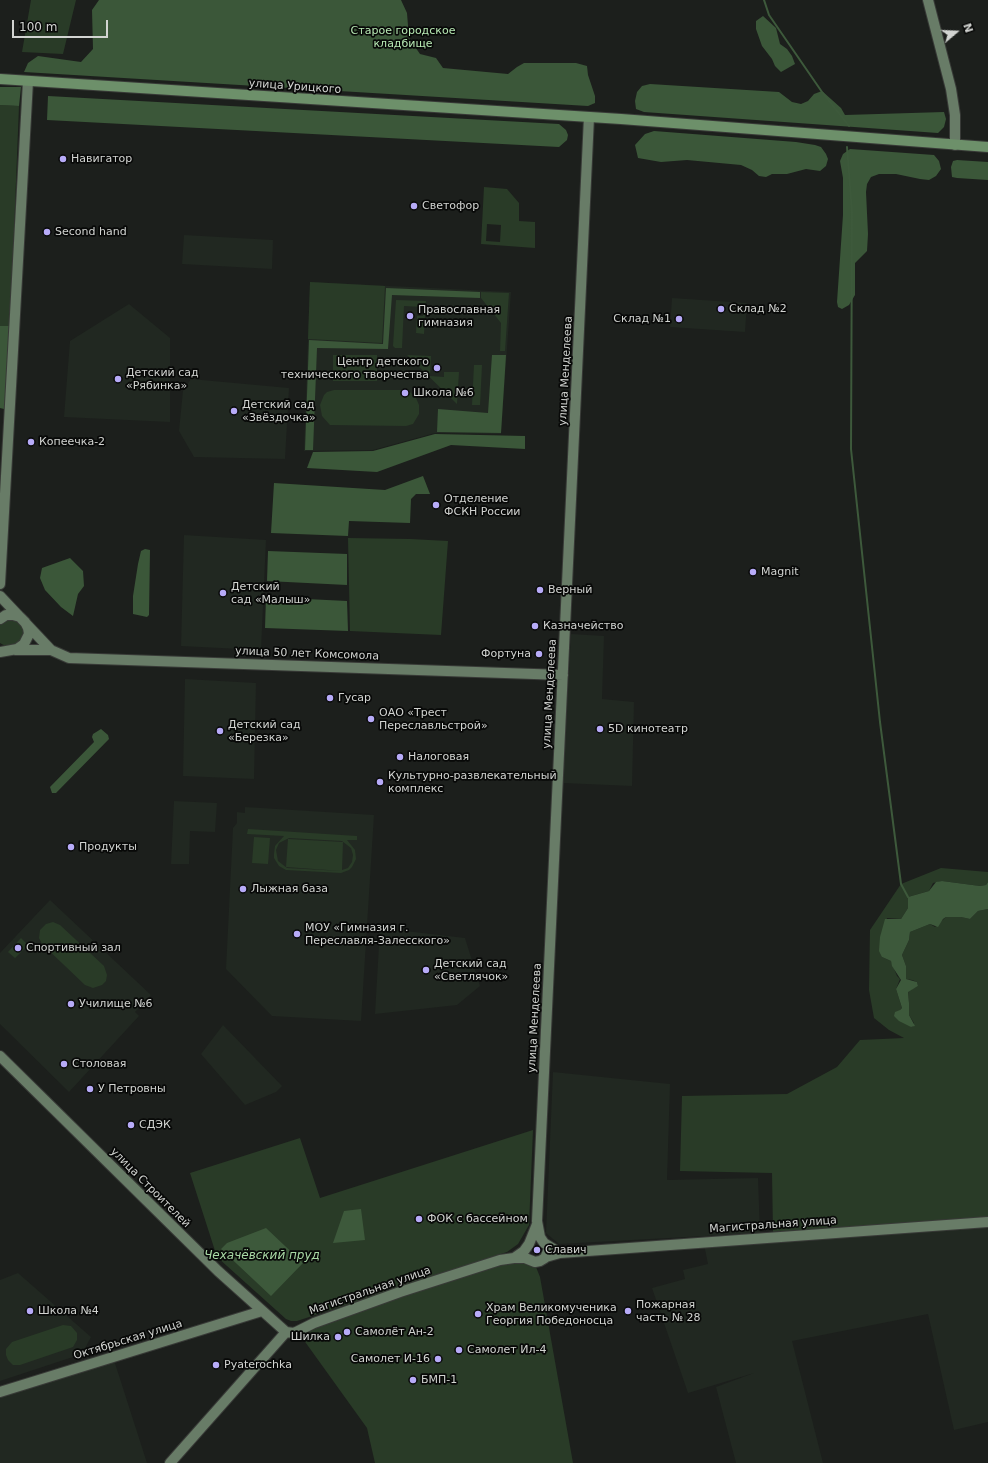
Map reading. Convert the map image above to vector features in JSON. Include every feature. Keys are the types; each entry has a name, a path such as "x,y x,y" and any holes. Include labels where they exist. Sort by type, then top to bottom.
{"main road":[{"path":"928,0 951,89 955,115 955,145"},
{"name":"улица Урицкого","path":"0,79 589,117 988,147"},
{"path":"0,584 28,81"},
{"name":"улица Менделеева","path":"537,1224 589,117"},
{"path":"0,596 51,650"},
{"path":"0,619 6,615 20,617 28,628 27,640 24,644 17,648 3,649"},
{"path":"3,649 51,650"},
{"name":"улица 50 лет Комсомола","path":"51,650 69,658 563,675"},
{"name":"улица Строителей","path":"0,1056 191,1245 286,1332"},
{"name":"Магистральная улица","path":"546,1257 560,1253 988,1222"},
{"path":"514,1258 525,1258 539,1262 546,1257 548,1251 540,1237 537,1224"},
{"path":"531,1260 527,1254 537,1224"},
{"path":"514,1258 535,1241 560,1253"},
{"name":"Магистральная улица","path":"286,1332 294,1333 314,1323 400,1292 500,1260 514,1258"},
{"name":"Октябрьская улица","path":"0,1392 262,1311"},
{"path":"170,1463 286,1332"}],"shaded area":[{"path":"31,0 76,0 63,54 22,52"},
{"path":"0,105 19,106 7,407 0,406"},
{"path":"484,187 507,189 519,203 519,221 535,222 535,248 481,244","holes":["487,224 501,225 500,242 486,241"]},
{"path":"184,235 273,240 272,269 182,264"},
{"name":"Школа №6","path":"310,282 511,292 501,434 435,433 373,450 304,451"},
{"path":"310,282 385,286 382,343 308,339"},
{"path":"481,292 509,293 505,351 500,351 501,323 481,298"},
{"path":"672,298 747,303 745,332 670,327"},
{"path":"396,300 426,301 424,334 416,333 417,316 423,316 423,307 404,306 402,348 395,348 393,346"},
{"name":"Детский сад «Рябинка»","path":"129,304 170,338 170,422 64,417 70,341"},
{"path":"333,355 377,355 377,381 333,381"},
{"path":"407,355 431,356 430,376 444,377 444,372 459,372 457,404"},
{"path":"474,365 482,365 480,405 472,405"},
{"name":"Детский сад «Звёздочка»","path":"191,379 289,388 285,459 194,457 179,431 183,391"},
{"path":"334,390 407,390 416,398 419,405 419,414 413,424 406,426 330,425 322,416 320,405 324,395 327,392"},
{"name":"Детский сад «Малыш»","path":"184,535 266,540 261,650 181,646"},
{"path":"348,538 448,541 441,635 350,631"},
{"path":"14,616 27,628 23,643 9,648 0,643 0,620"},
{"path":"571,634 604,636 602,699 634,702 632,786 563,783"},
{"name":"Детский сад «Березка»","path":"185,679 256,683 254,779 183,776"},
{"path":"174,801 217,803 215,832 190,831 189,864 171,864"},
{"name":"МОУ «Гимназия г. Переславля-Залесского»","path":"245,807 374,815 361,1021 272,1016 226,969 233,828 237,823 237,812 245,813"},
{"path":"248,829 357,836 357,840 347,840 355,850 356,859 349,870 341,873 286,870 279,866 274,858 275,846 284,836 247,834","holes":["289,838 342,841 351,848 353,855 352,862 348,868 342,870 343,842 288,839 286,867 342,871 287,868 278,861 276,850 279,843"]},
{"path":"254,837 270,838 268,864 252,863"},
{"path":"941,868 988,872 988,882 986,885 980,886 942,881 933,883 929,891 908,897 908,908 901,919 887,918 882,957 891,961 897,976 900,979 896,989 902,1008 900,1010 911,1027 914,1026 914,1023 909,1015 908,991 918,986 917,982 906,979 906,966 902,955 909,940 910,932 930,924 935,927 946,917 961,917 970,919 978,911 988,909 988,1220 773,1232 772,1173 680,1171 682,1096 787,1094 837,1067 860,1040 904,1038 889,1030 874,1018 869,990 870,930 901,884"},
{"name":"Училище №6","path":"50,900 151,995 135,1012 139,1016 69,1092 0,1024 0,953"},
{"path":"53,922 60,925 104,966 107,975 106,981 102,985 93,988 85,985 42,944 39,938 40,930 46,924"},
{"name":"Детский сад «Светлячок»","path":"380,928 465,938 480,986 457,1005 375,1014"},
{"name":"Спортивный зал","path":"21,938 28,945 15,958 8,952"},
{"path":"223,1025 282,1086 276,1092 245,1105 201,1054"},
{"path":"553,1072 670,1084 667,1180 758,1178 760,1233 559,1244 546,1233"},
{"path":"533,1130 529,1225 518,1244 507,1252 297,1321 286,1319 217,1257 190,1173 300,1138 320,1198"},
{"path":"988,1223 988,1422 954,1430 928,1314 792,1341 823,1463 736,1463 716,1387 754,1373 688,1393 652,1288 685,1279 683,1270 708,1264 704,1244"},
{"path":"512,1259 524,1259 536,1267 540,1277 573,1463 375,1463 367,1428 298,1332"},
{"name":"Школа №4","path":"18,1273 91,1337 82,1354 0,1381 0,1280"},
{"path":"63,1325 71,1326 77,1333 77,1340 73,1347 20,1365 13,1365 8,1360 6,1349 12,1342"},
{"path":"113,1357 147,1463 0,1463 0,1392"}],"green space":[{"name":"Старое городское кладбище","path":"99,0 401,0 407,13 409,38 420,54 436,58 443,68 508,74 524,63 576,63 587,66 588,75 595,96 595,103 588,106 24,72 28,63 38,56 81,62 93,49 92,10"},
{"path":"763,16 776,28 780,44 787,49 795,64 781,72 775,66 772,59 762,46 756,29 756,21"},
{"path":"650,84 779,92 792,102 801,104 808,101 814,94 822,91 841,108 845,115 944,112 946,119 944,127 938,133 644,112 636,109 635,101 637,92 642,86"},
{"path":"0,87 21,87 19,106 0,105"},
{"path":"48,96 559,124 566,130 568,135 567,140 559,147 47,120"},
{"path":"654,131 796,142 815,145 821,147 828,159 826,166 820,171 806,169 787,174 772,174 766,177 759,176 752,170 741,165 687,160 661,162 638,158 635,145 645,134"},
{"path":"850,149 934,155 939,161 941,169 936,176 929,180 896,174 879,174 871,177 867,184 866,192 868,234 867,251 855,263 855,295 849,305 842,309 838,307 837,302 843,215 843,178 840,161 843,154"},
{"path":"953,161 988,162 988,180 952,177 951,167"},
{"path":"386,288 480,292 480,298 392,295 388,349 317,348 313,450 305,450 309,340 383,344"},
{"path":"0,326 11,326 6,404 4,409 0,408"},
{"path":"492,355 506,355 501,433 437,432 438,409 488,413"},
{"path":"435,434 525,436 525,449 451,445 377,472 307,468 313,452 373,451"},
{"path":"423,476 430,494 416,494 411,499 410,523 349,521 348,536 271,533 274,483 385,490"},
{"path":"145,549 150,550 149,615 147,617 133,614 133,596 138,564 141,551"},
{"path":"268,551 347,554 347,585 267,581"},
{"path":"70,558 83,571 84,586 78,594 73,616 61,607 45,590 40,578 42,568"},
{"path":"266,597 347,601 348,631 265,628"},
{"path":"101,729 108,735 109,739 56,793 52,793 50,787 94,742 92,737 93,734"}],"water":[{"path":"942,881 980,886 986,885 988,882 988,909 978,911 970,919 961,917 946,917 938,927 930,924 910,932 909,940 902,955 906,966 906,979 917,982 918,986 908,992 909,1015 915,1026 911,1027 899,1021 894,1016 895,1012 902,1008 896,989 901,980 892,966 891,961 882,957 879,951 880,937 885,919 901,919 908,908 908,897 929,891 936,882"},
{"path":"361,1209 365,1240 333,1243 344,1211"},
{"name":"Чехачёвский пруд","path":"266,1228 303,1263 271,1296 221,1249 227,1243"}],"waterway":[{"path":"764,0 769,15 822,92 849,126"},
{"path":"847,147 852,212 851,449 880,722 901,884 908,897"}],"place":[{"name":"Навигатор","path":"63,159"},
{"name":"Светофор","path":"414,206"},
{"name":"Second hand","path":"47,232"},
{"name":"Склад №2","path":"721,309"},
{"name":"Православная гимназия","path":"410,316"},
{"name":"Склад №1","path":"679,319"},
{"name":"Центр детского технического творчества","path":"437,368"},
{"name":"Детский сад «Рябинка»","path":"118,379"},
{"name":"Школа №6","path":"405,393"},
{"name":"Детский сад «Звёздочка»","path":"234,411"},
{"name":"Копеечка-2","path":"31,442"},
{"name":"Отделение ФСКН России","path":"436,505"},
{"name":"Magnit","path":"753,572"},
{"name":"Верный","path":"540,590"},
{"name":"Детский сад «Малыш»","path":"223,593"},
{"name":"Казначейство","path":"535,626"},
{"name":"Фортуна","path":"539,654"},
{"name":"Гусар","path":"330,698"},
{"name":"ОАО «Трест Переславльстрой»","path":"371,719"},
{"name":"5D кинотеатр","path":"600,729"},
{"name":"Детский сад «Березка»","path":"220,731"},
{"name":"Налоговая","path":"400,757"},
{"name":"Культурно-развлекательный комплекс","path":"380,782"},
{"name":"Продукты","path":"71,847"},
{"name":"Лыжная база","path":"243,889"},
{"name":"МОУ «Гимназия г. Переславля-Залесского»","path":"297,934"},
{"name":"Спортивный зал","path":"18,948"},
{"name":"Детский сад «Светлячок»","path":"426,970"},
{"name":"Училище №6","path":"71,1004"},
{"name":"Столовая","path":"64,1064"},
{"name":"У Петровны","path":"90,1089"},
{"name":"СДЭК","path":"131,1125"},
{"name":"ФОК с бассейном","path":"419,1219"},
{"name":"Славич","path":"537,1250"},
{"name":"Школа №4","path":"30,1311"},
{"name":"Пожарная часть № 28","path":"628,1311"},
{"name":"Храм Великомученика Георгия Победоносца","path":"478,1314"},
{"name":"Самолёт Ан-2","path":"347,1332"},
{"name":"Шилка","path":"338,1337"},
{"name":"Самолет Ил-4","path":"459,1350"},
{"name":"Самолет И-16","path":"438,1359"},
{"name":"Pyaterochka","path":"216,1365"},
{"name":"БМП-1","path":"413,1380"}]}
